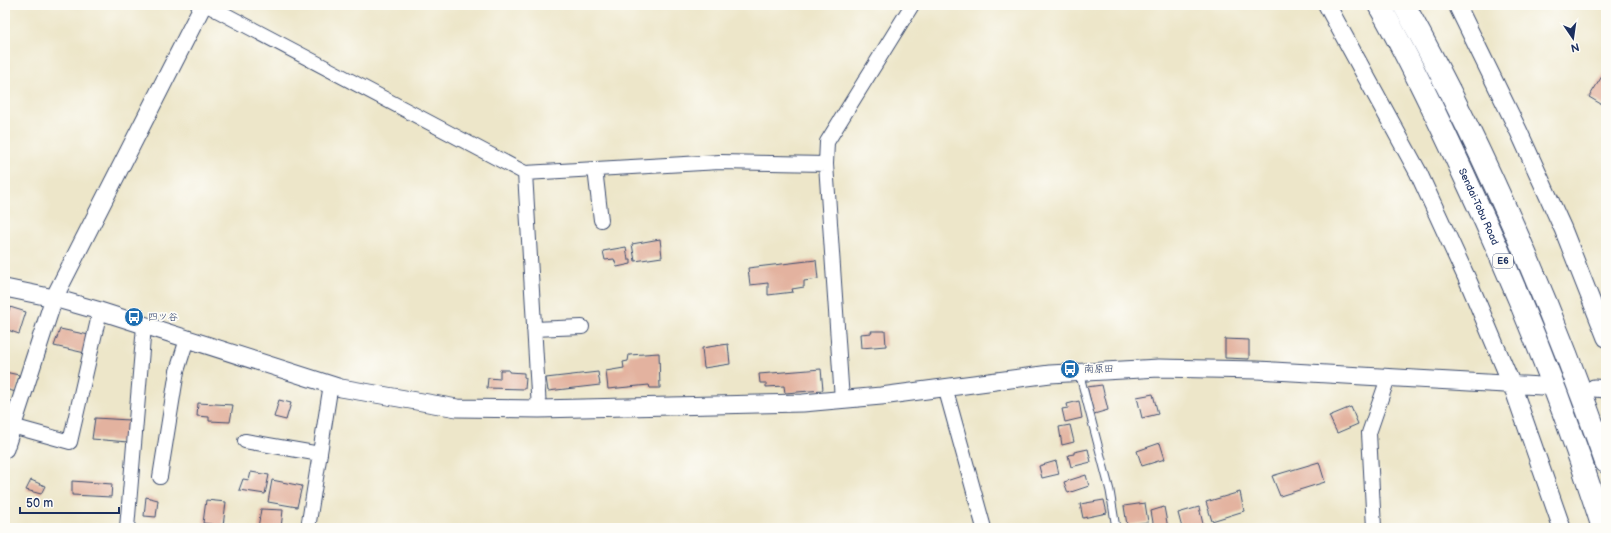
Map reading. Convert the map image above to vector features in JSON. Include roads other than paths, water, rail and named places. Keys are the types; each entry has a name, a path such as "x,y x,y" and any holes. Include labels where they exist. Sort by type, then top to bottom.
{"highway":[{"name":"Sendai-Tobu Road","path":"1379,5 1451,145 1513,283 1551,375 1603,528"},
{"name":"E6","path":"1404,5 1472,136 1513,224 1572,367 1606,462"}],"street":[{"path":"5,449 54,298 203,5"},
{"path":"207,5 525,173 720,162 826,164"},
{"path":"842,400 826,164 827,142 912,5"},
{"path":"1327,5 1418,172 1469,283 1512,385 1562,528"},
{"path":"1457,5 1519,132 1563,229 1606,338"},
{"path":"595,169 601,220"},
{"path":"525,173 539,409"},
{"path":"5,288 54,298 100,311 341,388 457,408 539,409 748,405 842,400 1043,374 1159,368 1210,368 1541,386"},
{"path":"12,426 70,442 100,311"},
{"path":"127,528 144,326"},
{"path":"534,329 582,327"},
{"path":"160,477 177,371 187,338"},
{"path":"1374,528 1370,433 1388,378"},
{"path":"308,528 331,384"},
{"path":"945,387 984,528"},
{"path":"245,441 320,454"}],"lane":[{"path":"1079,372 1110,491 1116,528"}],"place":[{"name":"四ツ谷","path":"134,317"},
{"name":"南原田","path":"1070,369"}]}
